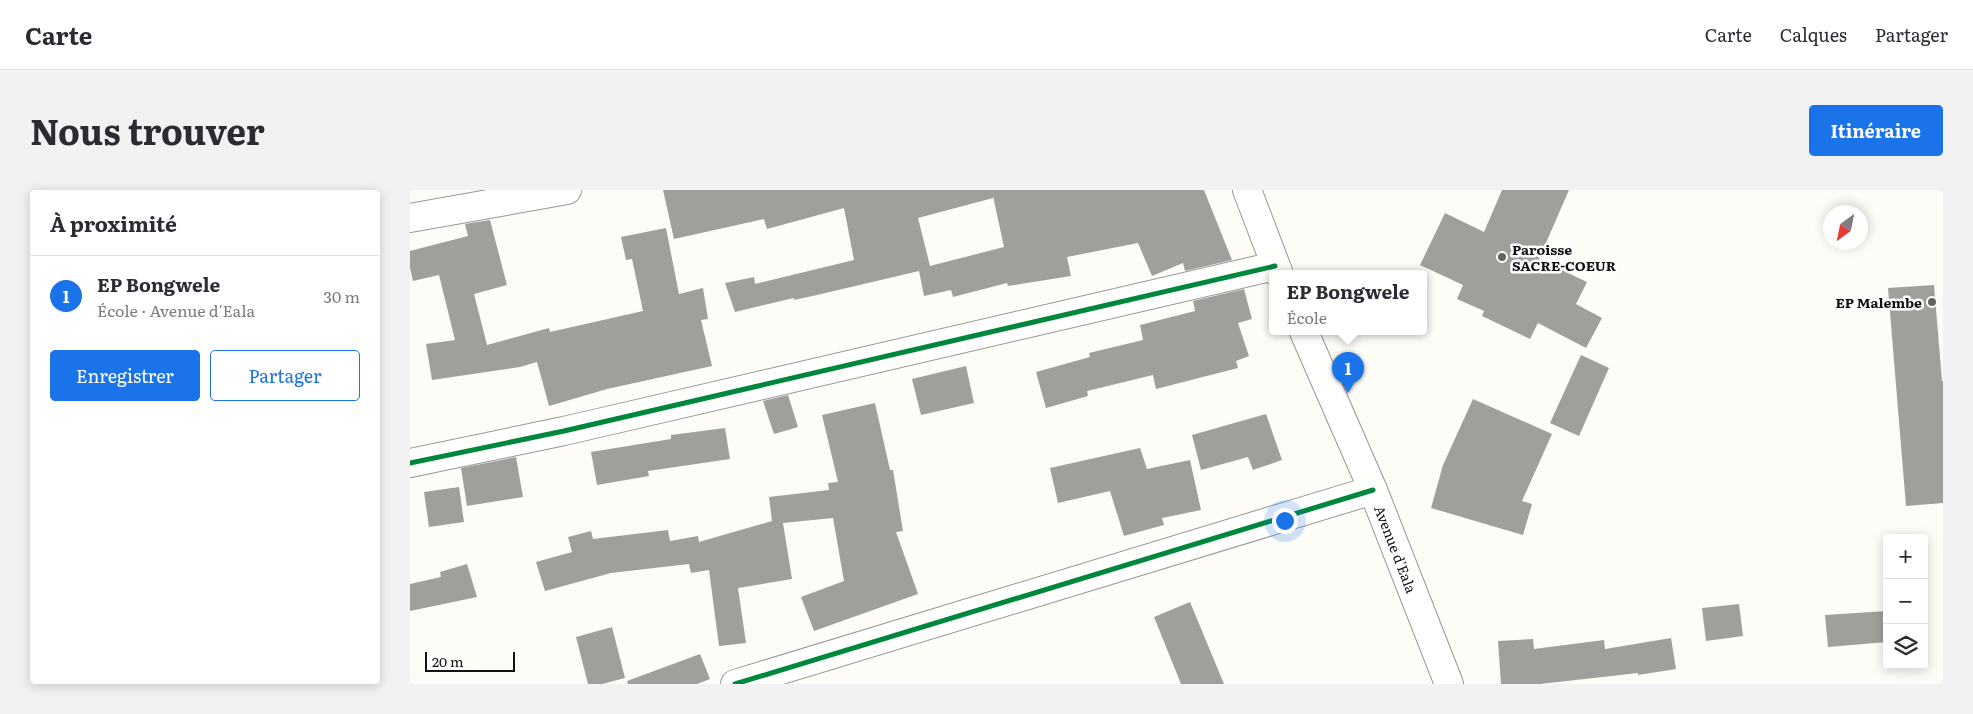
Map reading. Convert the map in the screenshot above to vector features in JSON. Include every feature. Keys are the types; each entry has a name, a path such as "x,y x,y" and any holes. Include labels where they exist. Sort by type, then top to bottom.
{"street":[{"path":"410,218 567,190"},
{"path":"1252,194 1277,270"},
{"path":"410,463 564,431 1269,272"},
{"name":"Avenue d'Eala","path":"1305,335 1373,490 1449,684"},
{"path":"734,684 1373,490"}],"building":[{"path":"663,190 1204,190 1232,260 1185,271 1183,263 1152,276 1138,243 1067,257 1071,276 1008,286 1007,283 953,297 951,290 924,296 919,271 735,312 725,283 754,277 755,284 854,260 844,208 767,229 764,219 674,239","holes":["993,196 1004,247 930,266 918,218 993,198"]},
{"path":"1502,190 1569,190 1539,259 1587,282 1576,304 1602,318 1586,348 1538,323 1530,339 1482,316 1484,311 1457,299 1463,285 1420,265 1445,213 1484,232"},
{"path":"490,220 507,285 474,294 487,345 549,328 550,332 643,311 632,259 626,260 621,237 666,228 679,294 703,288 708,319 701,320 712,366 607,389 549,406 537,362 520,367 432,380 426,344 455,340 439,275 413,281 410,268 410,251 468,236 465,224"},
{"path":"1934,285 1943,381 1943,503 1906,506 1888,288"},
{"path":"1244,289 1252,319 1238,323 1249,356 1236,361 1238,368 1156,389 1153,375 1087,391 1088,396 1046,408 1036,372 1090,357 1089,353 1143,340 1140,325 1195,311 1193,301"},
{"path":"1581,355 1609,368 1579,436 1550,423"},
{"path":"966,366 974,403 921,415 912,379"},
{"path":"788,395 798,427 774,434 763,401"},
{"path":"1473,399 1552,434 1522,501 1532,504 1523,535 1431,508 1443,465"},
{"path":"875,403 890,470 893,470 903,531 896,532 918,594 814,631 801,597 844,581 833,518 783,523 792,579 738,588 746,643 719,646 709,570 691,573 689,564 611,573 545,591 536,562 572,552 568,537 591,531 593,539 668,530 670,541 698,536 699,542 772,521 769,497 829,490 828,483 838,482 822,415"},
{"path":"1266,414 1282,460 1253,470 1248,457 1201,470 1192,435"},
{"path":"725,428 730,459 648,471 649,476 597,485 591,452 671,439 671,435"},
{"path":"1140,448 1147,469 1190,460 1201,510 1162,518 1164,525 1124,536 1110,491 1058,503 1050,468"},
{"path":"516,457 523,497 467,506 461,468"},
{"path":"459,487 464,522 429,527 424,492"},
{"path":"467,564 477,597 410,611 410,584 441,577 440,572"},
{"path":"1190,602 1224,684 1181,684 1154,617"},
{"path":"1739,604 1743,636 1706,641 1702,608"},
{"path":"1883,611 1883,642 1828,647 1825,615"},
{"path":"612,627 625,678 602,684 588,684 576,637"},
{"path":"1671,638 1676,669 1638,675 1638,673 1540,684 1501,684 1498,641 1533,639 1534,649 1604,640 1605,649"},
{"path":"700,654 710,679 697,684 628,684 627,681"}],"cycle path":[{"path":"410,463 564,431 1275,266"},
{"path":"735,684 1373,490"}],"place":[{"name":"Paroisse SACRE-COEUR","path":"1502,257"},
{"name":"EP Malembe","path":"1932,302"},
{"name":"EP Bongwele","path":"1348,393"}]}
